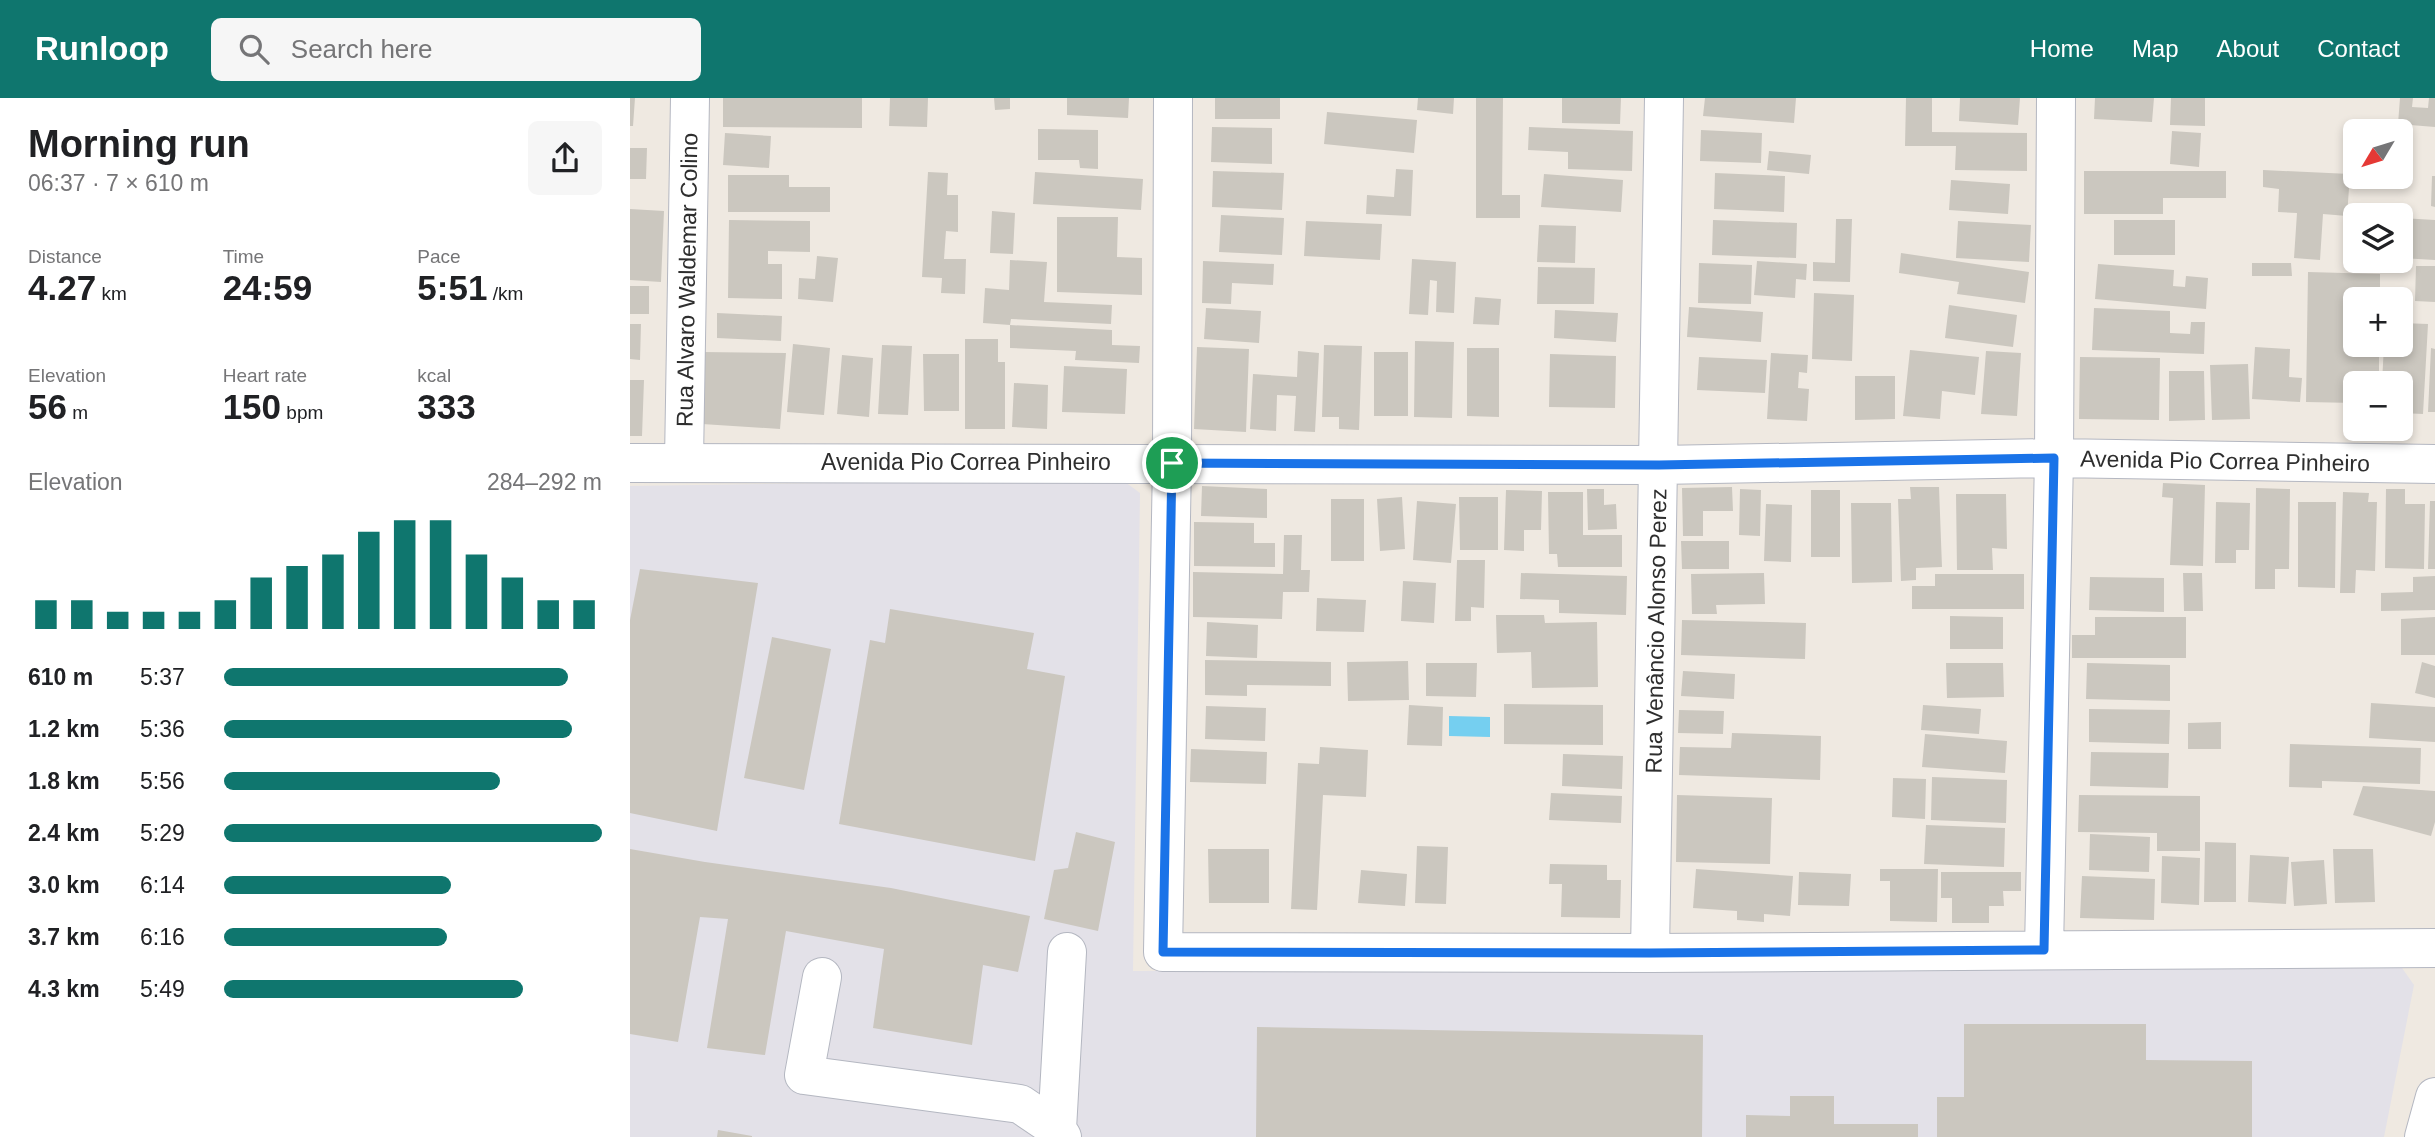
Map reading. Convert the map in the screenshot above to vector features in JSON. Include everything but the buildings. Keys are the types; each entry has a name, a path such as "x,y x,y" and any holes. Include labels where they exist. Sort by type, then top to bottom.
{"street":[{"name":"Rua Alvaro Waldemar Colino","path":"684,461 690,98"},
{"path":"1172,98 1172,463 1163,952 1650,953 2435,948"},
{"name":"Rua Venâncio Alonso Perez","path":"1650,953 1664,98"},
{"path":"2044,950 2054,458 2056,98"},
{"name":"Avenida Pio Correa Pinheiro","path":"630,463 684,461 1659,465 2054,458 2435,464"},
{"path":"1060,1133 1067,952"},
{"path":"822,977 804,1075 1020,1104 1060,1133"},
{"path":"2424,1137 2435,1097"}],"shaded area":[{"path":"1121,479 1140,493 1133,971 2402,968 2414,985 2384,1137 630,1137 630,486"}],"water":[{"path":"1449,716 1490,717 1490,737 1449,736"}],"route":[{"path":"2054,458 2044,950 1650,953 1163,952 1172,463 1659,465 2054,458"}]}
